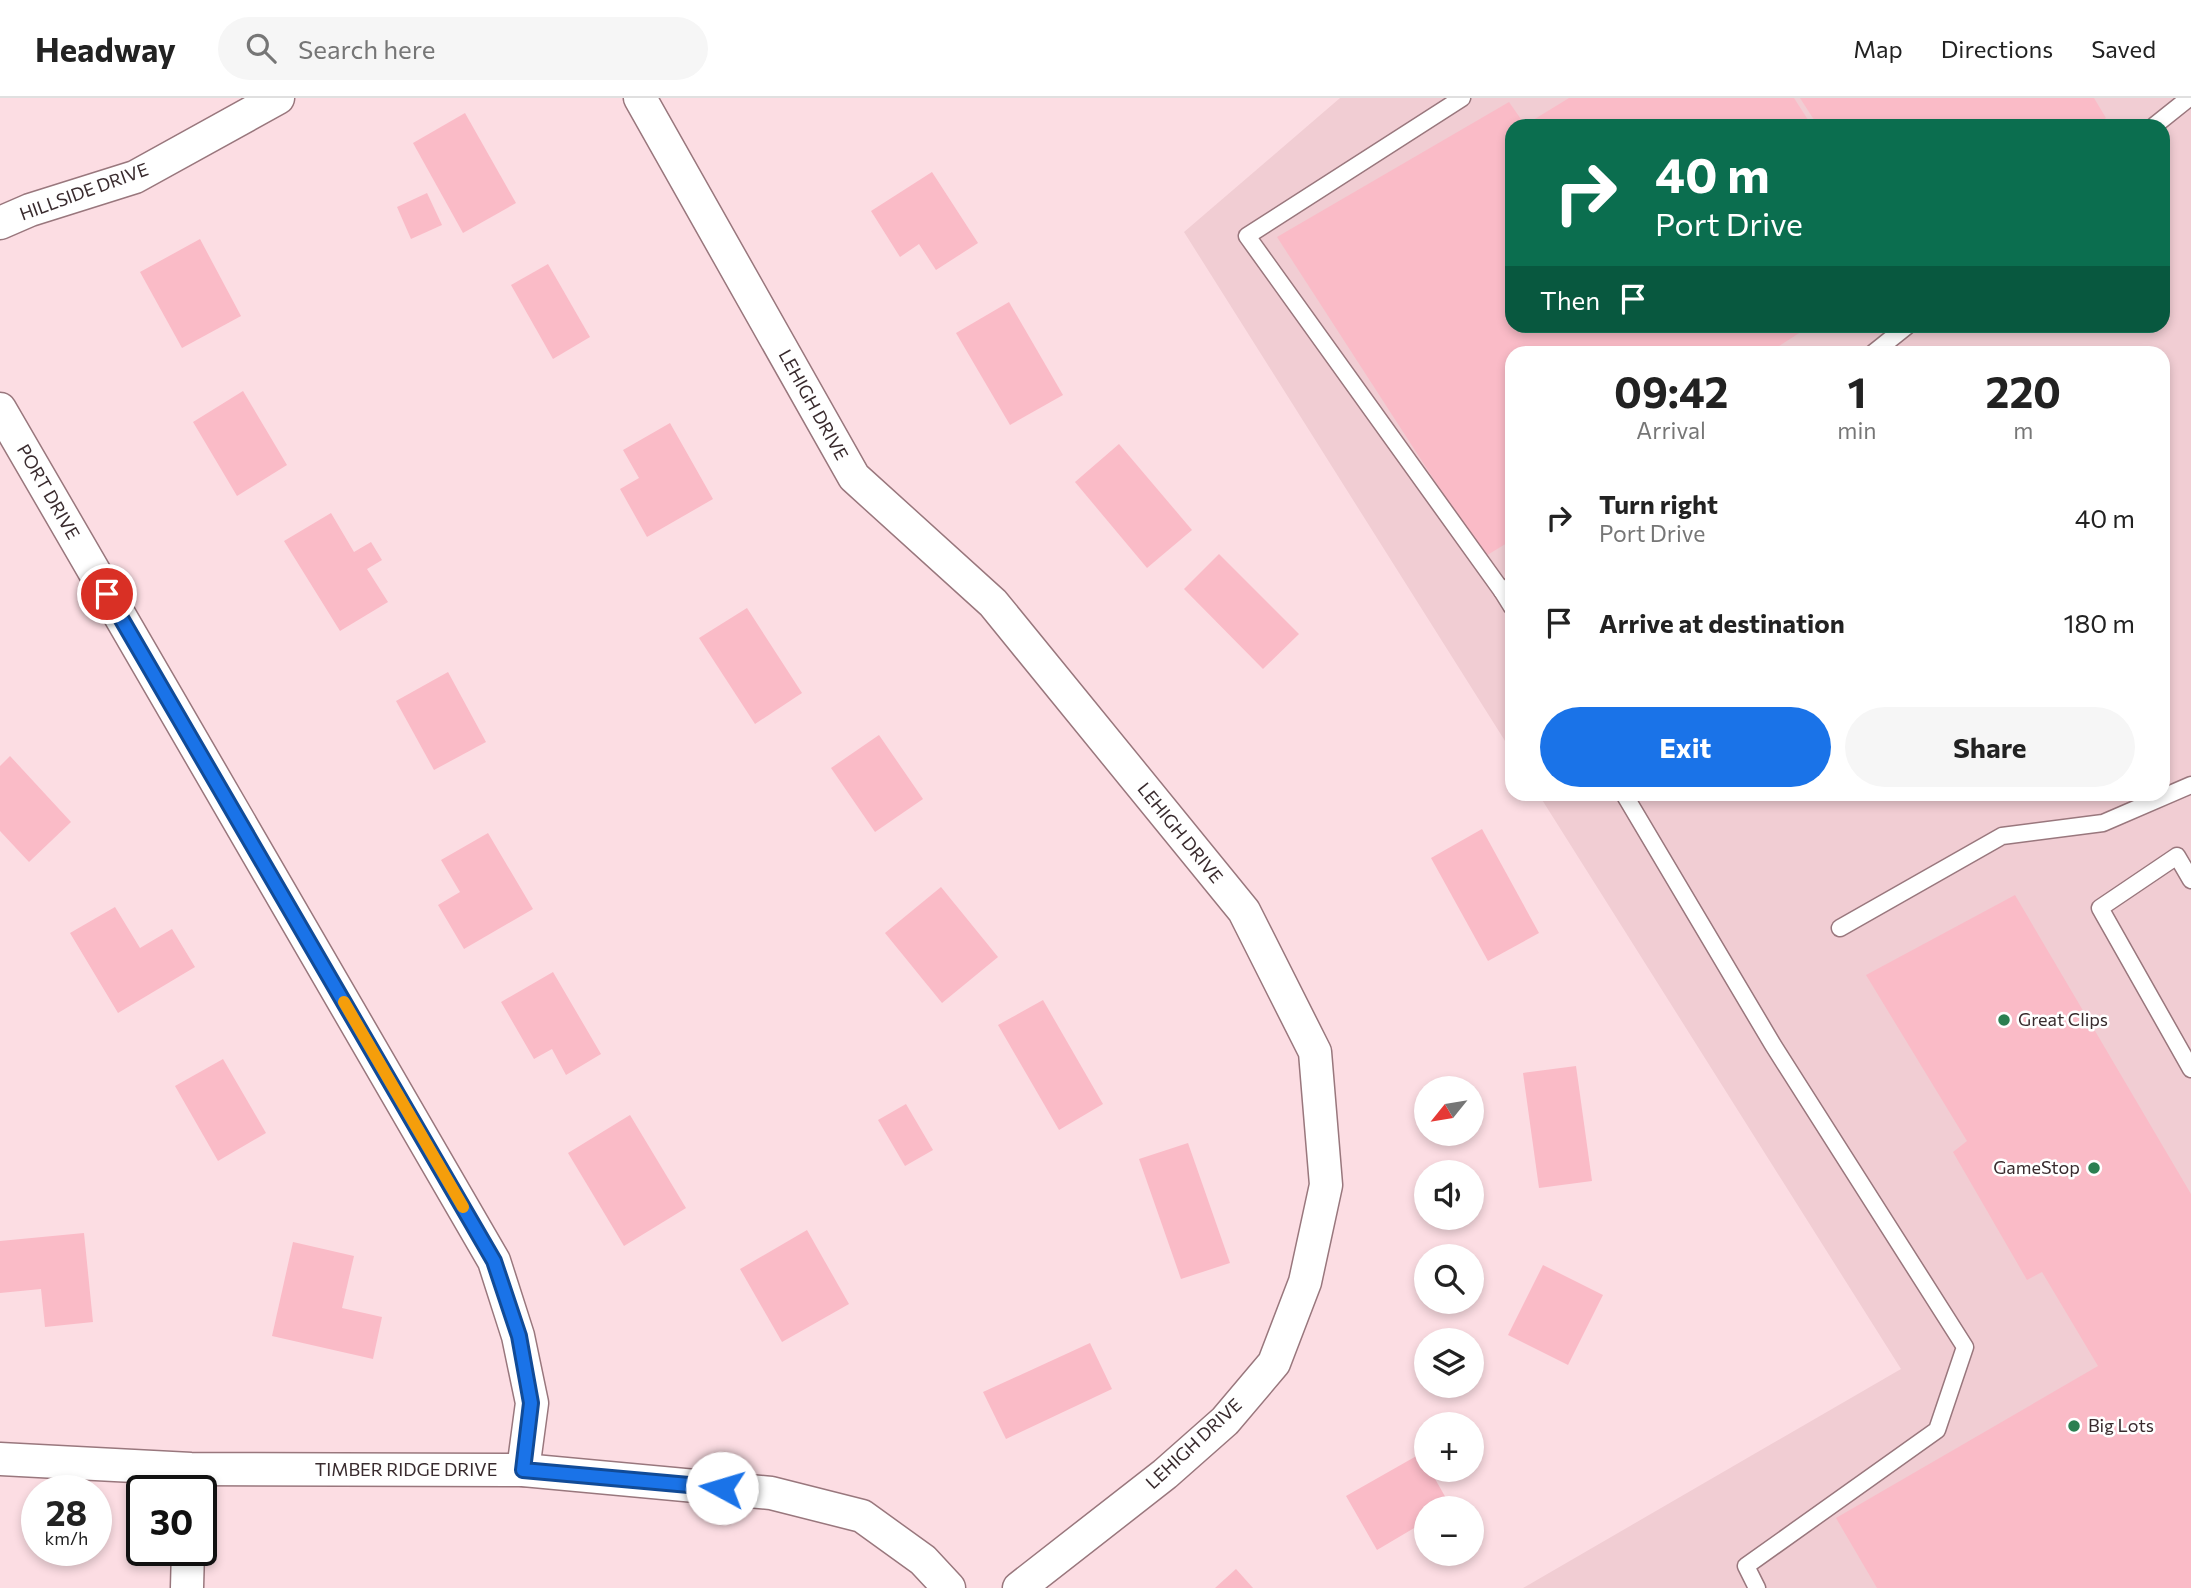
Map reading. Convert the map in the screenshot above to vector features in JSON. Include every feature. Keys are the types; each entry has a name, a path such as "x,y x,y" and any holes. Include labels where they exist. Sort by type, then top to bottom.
{"street":[{"name":"HILLSIDE DRIVE","path":"0,223 30,210 135,177 278,98"},
{"name":"LEHIGH DRIVE","path":"640,98 854,477 993,603 1244,911 1315,1052 1326,1185 1304,1282 1274,1363 1225,1421 1165,1474 1019,1588"},
{"name":"PORT DRIVE","path":"0,409 494,1261 519,1336 531,1403 523,1470"},
{"name":"TIMBER RIDGE DRIVE","path":"0,1459 146,1475"},
{"name":"TIMBER RIDGE DRIVE","path":"217,1479 523,1470 771,1493 862,1516 923,1560 949,1588"},
{"path":"187,1588 188,1566"}],"lane":[{"path":"1462,98 1247,236 1505,585"},
{"path":"2163,119 2189,98"},
{"path":"1882,346 1898,333"},
{"path":"2170,794 2191,785"},
{"path":"1628,801 1773,1045 1965,1348 1937,1430 1746,1566 1757,1588"},
{"path":"1840,928 2002,836 2103,823 2154,801"},
{"path":"2191,880 2177,856 2100,908 2191,1069"}],"shaded area":[{"path":"1340,98 2191,98 2191,1588 1523,1588 1901,1369 1543,801 2170,801 2170,346 1505,346 1505,741 1184,232"}],"building":[{"path":"1569,98 1794,98 1808,119 1535,119"},
{"path":"1800,98 2094,98 2106,118 2104,119 1814,119"},
{"path":"1509,102 1521,119 1505,119 1505,333 1799,333 1779,346 1505,346 1505,544 1484,557 1277,237"},
{"path":"465,113 516,203 463,233 413,143"},
{"path":"932,172 978,243 936,270 919,244 900,257 871,211"},
{"path":"427,193 442,225 411,239 397,207"},
{"path":"200,239 241,316 182,348 140,272"},
{"path":"548,264 590,337 553,359 511,285"},
{"path":"1009,302 1063,395 1010,425 956,333"},
{"path":"243,391 287,465 237,496 193,422"},
{"path":"670,423 713,499 647,537 620,489 639,478 623,450"},
{"path":"1119,444 1192,530 1147,568 1075,482"},
{"path":"331,513 354,552 371,542 382,560 367,569 388,602 340,631 284,541"},
{"path":"1219,554 1299,634 1263,669 1184,589"},
{"path":"747,608 802,693 755,724 699,638"},
{"path":"448,672 486,742 434,770 396,701"},
{"path":"879,735 923,799 875,832 831,768"},
{"path":"10,756 71,822 29,862 0,831 0,766"},
{"path":"1482,829 1539,933 1488,961 1431,858"},
{"path":"488,833 533,909 464,949 438,905 460,892 441,860"},
{"path":"941,887 998,957 942,1003 885,933"},
{"path":"2015,895 2191,1194 2191,1588 1877,1588 1836,1518 2098,1366 2042,1272 2027,1280 1953,1152 1967,1141 1866,975"},
{"path":"115,907 140,948 172,929 195,967 118,1013 70,933"},
{"path":"553,972 601,1054 566,1075 552,1049 534,1059 501,1002"},
{"path":"1043,1000 1103,1104 1059,1130 998,1025"},
{"path":"223,1059 266,1133 218,1161 175,1086"},
{"path":"1576,1066 1592,1181 1539,1188 1523,1073"},
{"path":"906,1104 933,1150 905,1166 878,1120"},
{"path":"630,1115 686,1208 624,1246 568,1153"},
{"path":"1188,1143 1230,1263 1181,1279 1139,1159"},
{"path":"807,1230 849,1304 782,1342 740,1269"},
{"path":"84,1233 93,1322 45,1327 41,1289 0,1293 0,1241"},
{"path":"293,1242 354,1256 342,1308 382,1317 373,1359 272,1336"},
{"path":"1543,1265 1603,1295 1568,1365 1508,1335"},
{"path":"1090,1343 1112,1389 1006,1439 983,1392"},
{"path":"1414,1457 1414,1482 1437,1482 1445,1496 1414,1496 1414,1528 1377,1550 1346,1496"},
{"path":"1236,1569 1253,1588 1215,1588"}],"slow traffic":[{"path":"344,1002 463,1207"}],"place":[{"name":"Great Clips","path":"2004,1020"},
{"name":"GameStop","path":"2094,1168"},
{"name":"Big Lots","path":"2074,1426"}],"route":[{"path":"107,594 494,1261 519,1336 531,1403 523,1470 722,1488"}]}
